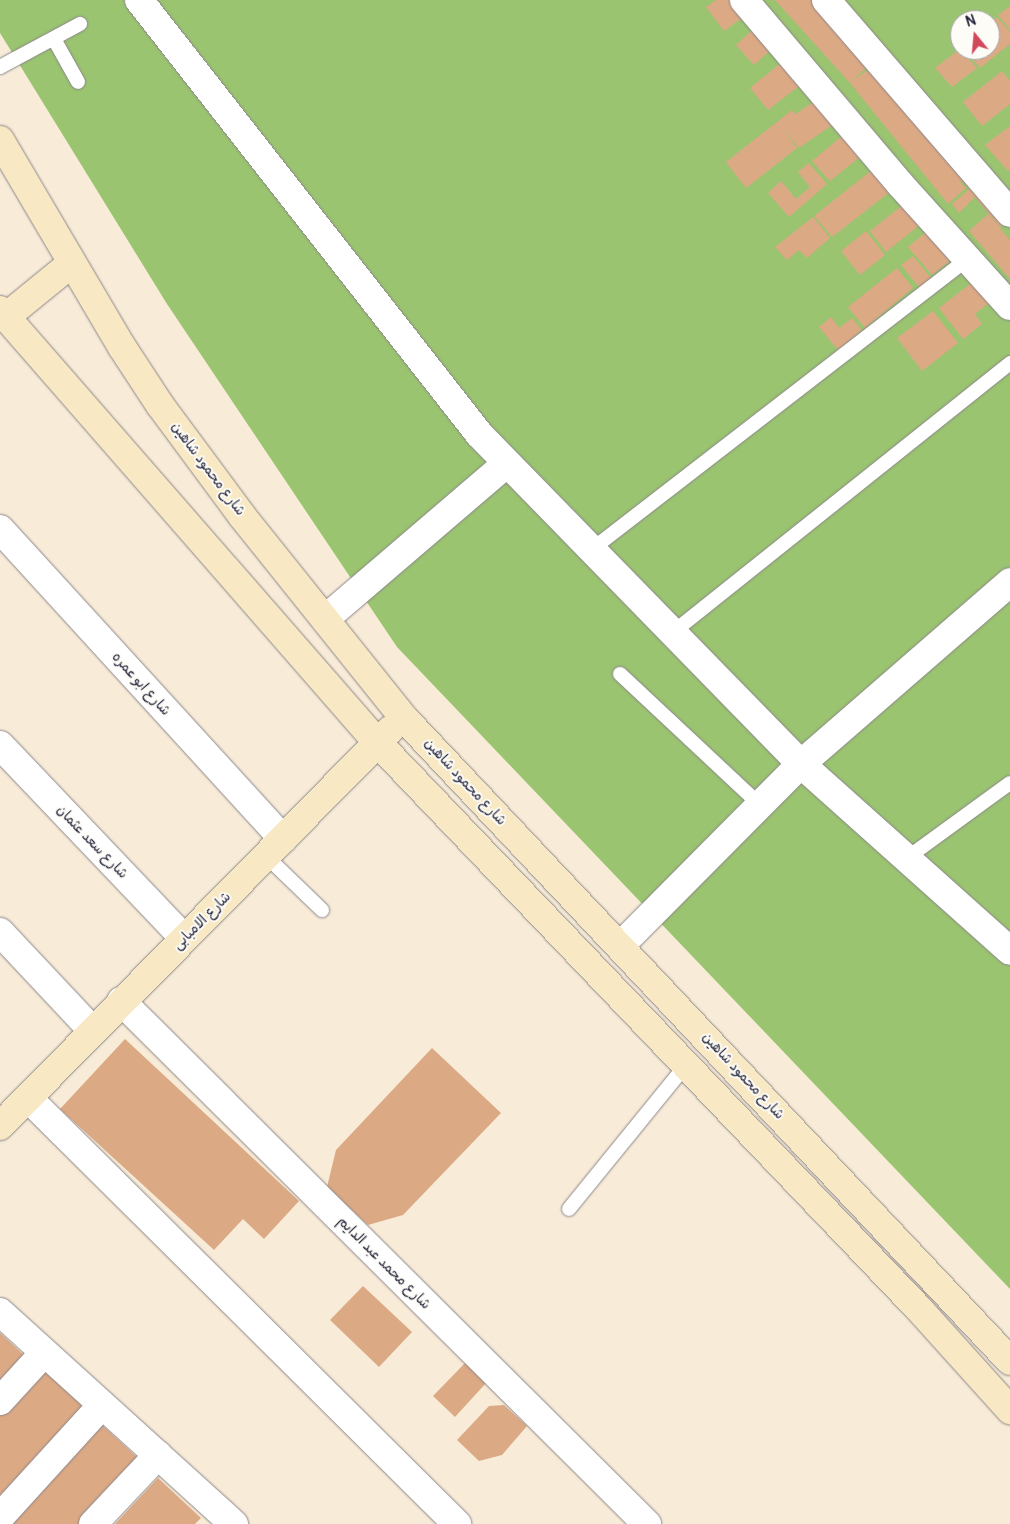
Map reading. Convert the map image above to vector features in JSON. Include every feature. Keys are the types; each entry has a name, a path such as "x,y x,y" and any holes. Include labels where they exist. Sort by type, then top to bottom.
{"main road":[{"name":"شارع محمود شاهين","path":"0,140 122,347 194,453 403,717 1010,1361"},
{"path":"72,263 3,313 377,742 920,1310 1010,1410"},
{"name":"شارع الامبابى","path":"0,1126 120,1001 275,848 403,717"},
{"path":"920,1310 942,1288"}],"street":[{"path":"139,0 479,434 506,464 801,764 907,858 1006,939"},
{"path":"744,0 1010,306"},
{"path":"826,0 1010,212"},
{"path":"325,619 506,464"},
{"name":"شارع ابو عمره","path":"0,529 275,848"},
{"path":"620,946 801,764 1010,582"},
{"name":"شارع سعد عثمان","path":"0,745 184,938"},
{"path":"0,932 93,1031"},
{"name":"شارع محمد عبد الدايم","path":"120,1001 648,1524"},
{"path":"28,1098 457,1524"},
{"path":"0,1312 158,1455 218,1519"},
{"path":"0,1401 44,1353"},
{"path":"0,1517 102,1405"},
{"path":"93,1524 158,1455"}],"lane":[{"path":"0,67 80,24"},
{"path":"54,38 78,82"},
{"path":"591,550 968,259"},
{"path":"672,633 1010,364"},
{"path":"620,674 760,805"},
{"path":"907,858 1010,783"},
{"path":"275,848 322,910"},
{"path":"569,1209 686,1065"}],"green space":[{"path":"0,0 1010,0 1010,1289 397,647 167,304 0,33"}],"building":[{"path":"716,0 742,0 750,12 724,31 706,7"},
{"path":"775,0 843,0 876,38 856,56 866,68 852,81 887,56 980,163 960,182 966,188 948,204 850,83"},
{"path":"1010,6 1010,30 1000,18 1000,14"},
{"path":"1000,20 1010,32 1010,44 1000,52"},
{"path":"758,25 776,45 754,65 736,45"},
{"path":"789,56 808,79 768,110 750,88"},
{"path":"950,57 950,60 970,60 977,68 952,87 935,68"},
{"path":"973,60 990,60 980,68"},
{"path":"1002,71 1010,81 1010,104 982,126 963,102"},
{"path":"817,99 835,123 799,148 783,129 797,148 746,188 726,162 792,110 796,114"},
{"path":"1010,126 1010,170 1008,171 985,145"},
{"path":"848,131 866,152 830,181 812,161"},
{"path":"882,162 900,184 832,237 814,216"},
{"path":"809,163 827,184 789,217 768,193 781,181 796,199 810,187 798,172"},
{"path":"982,164 1010,192 998,204 1003,222 1000,228 975,197 959,213 952,204 969,189 962,181"},
{"path":"909,200 926,220 886,252 870,231"},
{"path":"988,214 1010,240 1010,279 969,231"},
{"path":"813,217 830,238 807,258 799,250 787,260 775,247"},
{"path":"932,227 956,256 932,275 908,247"},
{"path":"866,231 885,255 860,275 841,251"},
{"path":"913,256 931,278 919,287 901,265"},
{"path":"897,268 913,288 865,328 848,307"},
{"path":"974,281 990,302 975,314 982,324 963,339 939,308"},
{"path":"933,311 958,343 922,371 897,338"},
{"path":"831,317 839,328 852,318 862,330 838,350 819,327"},
{"path":"125,1039 299,1201 264,1239 243,1219 214,1250 60,1109"},
{"path":"432,1048 501,1113 403,1215 368,1225 327,1187 336,1150"},
{"path":"363,1286 412,1332 379,1367 330,1320"},
{"path":"0,1333 27,1358 0,1387"},
{"path":"466,1362 487,1382 455,1417 433,1396"},
{"path":"44,1367 89,1408 0,1505 0,1414"},
{"path":"504,1405 527,1426 502,1455 479,1461 457,1440 489,1406"},
{"path":"101,1424 141,1461 83,1524 7,1524"},
{"path":"158,1478 201,1518 195,1524 115,1524"}]}
